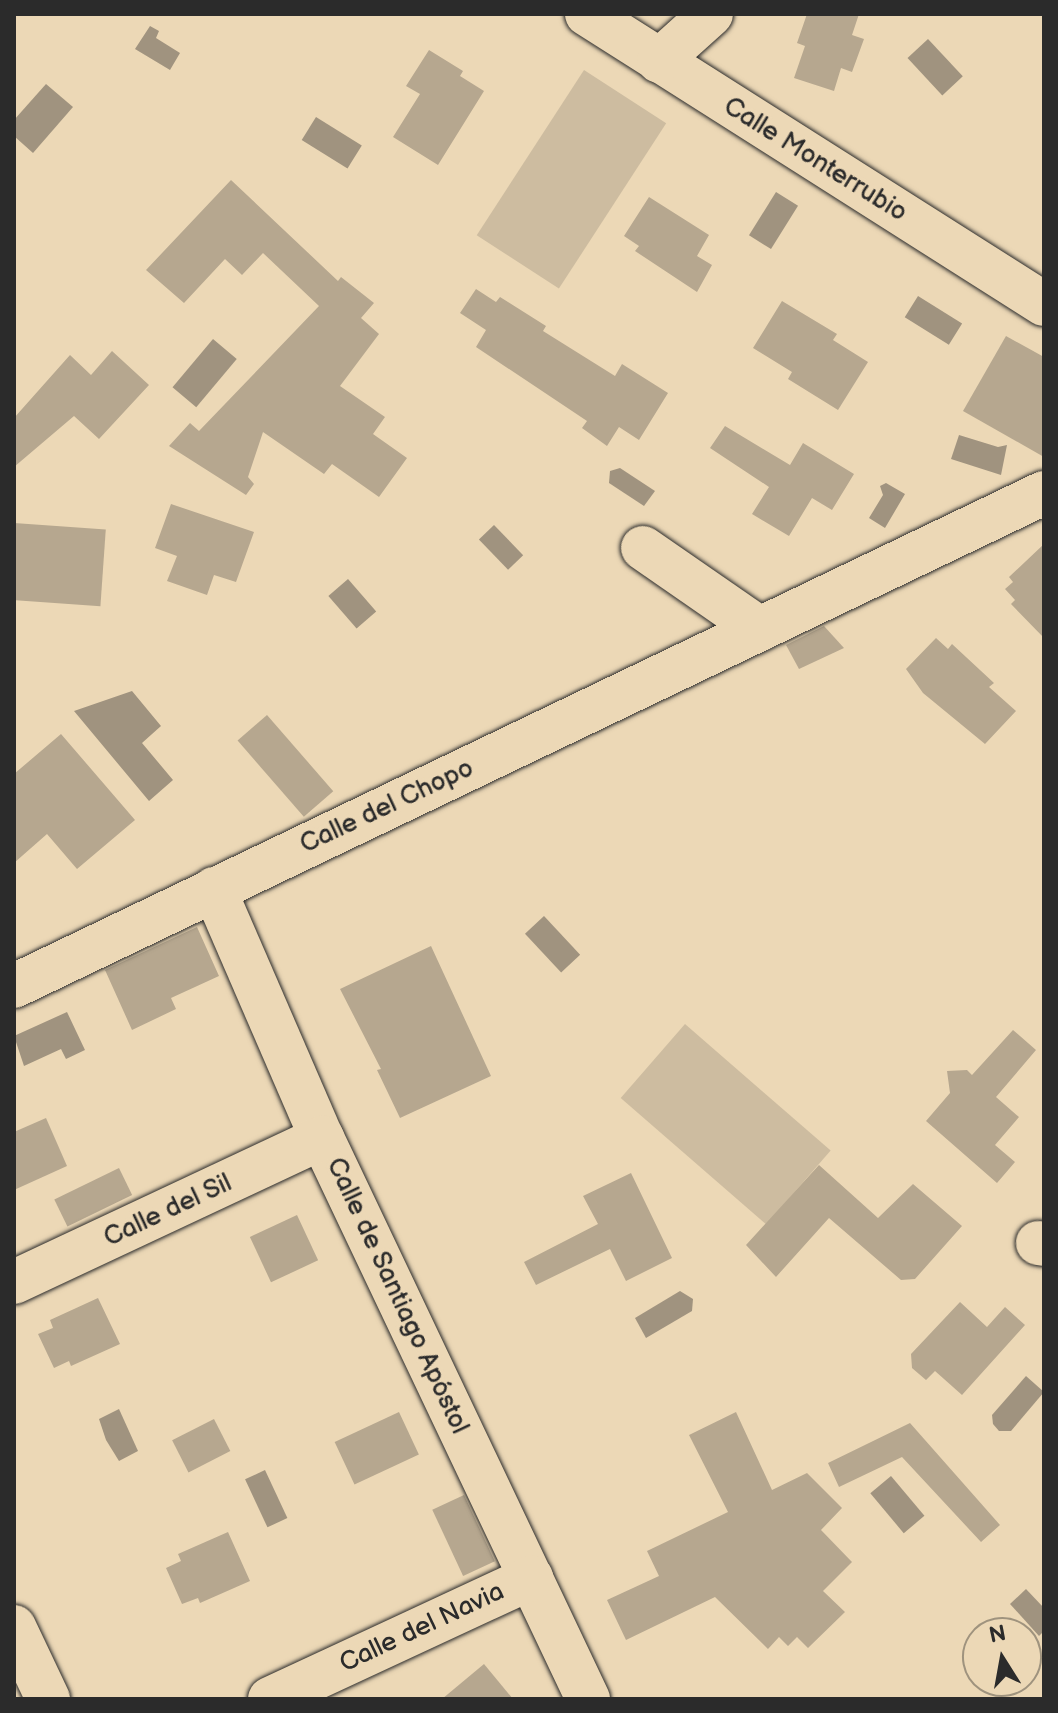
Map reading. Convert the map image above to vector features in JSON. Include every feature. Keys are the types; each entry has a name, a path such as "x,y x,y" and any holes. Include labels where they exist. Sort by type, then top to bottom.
{"street":[{"name":"Calle Monterrubio","path":"587,14 1044,304"},
{"path":"659,61 711,14"},
{"name":"Calle del Chopo","path":"14,986 1044,493"},
{"path":"643,548 760,629"},
{"name":"Calle de Santiago Apóstol","path":"214,889 322,1138 588,1699"},
{"name":"Calle del Sil","path":"14,1282 322,1138"},
{"name":"Calle del Navia","path":"270,1699 531,1578"},
{"path":"14,1627 48,1699"}],"shaded area":[{"path":"150,26 159,31 156,38 180,53 170,70 135,49"},
{"path":"928,39 963,76 942,95 908,58"},
{"path":"584,70 666,123 559,289 477,235"},
{"path":"46,84 73,107 33,153 14,136 14,120"},
{"path":"316,117 362,146 347,169 302,140"},
{"path":"776,192 798,206 771,249 749,235"},
{"path":"918,296 962,324 949,345 905,317"},
{"path":"213,339 237,359 196,407 173,387"},
{"path":"959,435 998,447 1007,445 1001,475 951,459"},
{"path":"620,468 655,491 644,506 609,483 610,471"},
{"path":"886,483 905,494 885,528 869,518 883,495 880,486"},
{"path":"494,525 523,555 508,570 479,540"},
{"path":"348,579 376,611 357,629 328,596"},
{"path":"132,691 161,726 142,743 173,780 149,801 74,711"},
{"path":"544,916 580,955 561,972 525,934"},
{"path":"67,1012 85,1050 66,1059 61,1049 24,1066 14,1036"},
{"path":"685,1024 831,1151 766,1225 621,1098"},
{"path":"680,1291 693,1299 692,1311 646,1338 635,1318"},
{"path":"1026,1376 1044,1392 1011,1431 999,1431 993,1424 992,1415"},
{"path":"119,1409 138,1451 119,1461 106,1440 99,1419"},
{"path":"265,1470 287,1518 267,1527 245,1479"},
{"path":"891,1476 924,1516 904,1533 870,1493"},
{"path":"1026,1589 1044,1608 1044,1631 1042,1633 1042,1617 1022,1617 1010,1604"}],"building":[{"path":"807,14 859,14 852,35 864,39 852,72 841,68 834,91 794,78 805,46 797,43"},
{"path":"429,50 463,71 460,76 484,91 438,165 393,137 420,94 406,86"},
{"path":"231,180 338,281 341,277 374,303 361,318 379,334 340,386 385,417 373,434 407,458 379,497 332,464 324,474 263,432 248,477 254,484 246,495 169,446 190,423 199,431 319,306 263,253 242,275 225,259 184,303 146,270"},
{"path":"649,197 709,235 697,256 712,265 697,292 635,251 639,246 624,236"},
{"path":"476,289 496,302 500,297 546,326 543,331 615,376 622,364 668,393 639,440 619,427 607,446 582,428 587,421 476,347 486,330 460,313"},
{"path":"782,301 837,334 833,340 868,362 838,410 788,379 792,372 753,348"},
{"path":"1006,336 1044,357 1044,457 963,411"},
{"path":"112,351 149,385 99,439 74,416 14,467 14,418 70,355 91,375"},
{"path":"725,426 790,465 803,443 854,474 832,510 812,498 789,536 752,514 769,487 710,448"},
{"path":"171,504 254,532 236,582 214,575 207,595 167,581 177,556 155,548"},
{"path":"14,523 106,529 100,606 14,600"},
{"path":"1044,544 1044,638 1011,604 1015,600 1005,589 1013,582 1009,577"},
{"path":"824,626 844,648 799,669 786,645"},
{"path":"936,638 948,649 952,644 994,683 989,687 1016,711 985,744 923,693 906,669"},
{"path":"267,715 333,791 304,817 238,741"},
{"path":"61,734 135,820 77,869 47,834 14,863 14,774"},
{"path":"197,927 219,976 171,998 176,1009 132,1030 105,970"},
{"path":"431,946 491,1076 400,1118 377,1070 381,1069 340,989"},
{"path":"1013,1030 1036,1050 996,1097 1019,1117 995,1145 1015,1162 997,1183 926,1121 950,1093 947,1071 967,1070 972,1075"},
{"path":"46,1118 67,1166 14,1190 14,1132"},
{"path":"819,1165 878,1218 913,1184 962,1226 915,1279 901,1280 829,1218 776,1277 746,1245"},
{"path":"119,1168 132,1195 67,1227 54,1200"},
{"path":"631,1173 672,1258 626,1281 610,1249 536,1285 524,1262 598,1224 583,1196"},
{"path":"297,1215 318,1260 271,1282 250,1237"},
{"path":"98,1298 120,1344 71,1366 69,1361 54,1368 38,1334 53,1328 50,1320"},
{"path":"960,1302 987,1327 1005,1307 1025,1325 962,1395 935,1371 926,1380 912,1368 911,1354"},
{"path":"399,1412 419,1455 355,1485 335,1442"},
{"path":"736,1412 772,1490 807,1473 842,1508 821,1530 852,1562 823,1591 845,1612 808,1648 797,1637 788,1646 779,1637 768,1649 715,1597 626,1640 607,1600 659,1576 647,1551 728,1512 689,1435"},
{"path":"214,1419 230,1451 188,1472 172,1440"},
{"path":"910,1423 1000,1525 981,1542 902,1457 839,1487 828,1463"},
{"path":"464,1495 495,1561 463,1576 432,1510"},
{"path":"228,1532 250,1581 200,1603 198,1598 182,1604 166,1568 181,1561 178,1554"},
{"path":"484,1664 513,1699 442,1699"}]}
